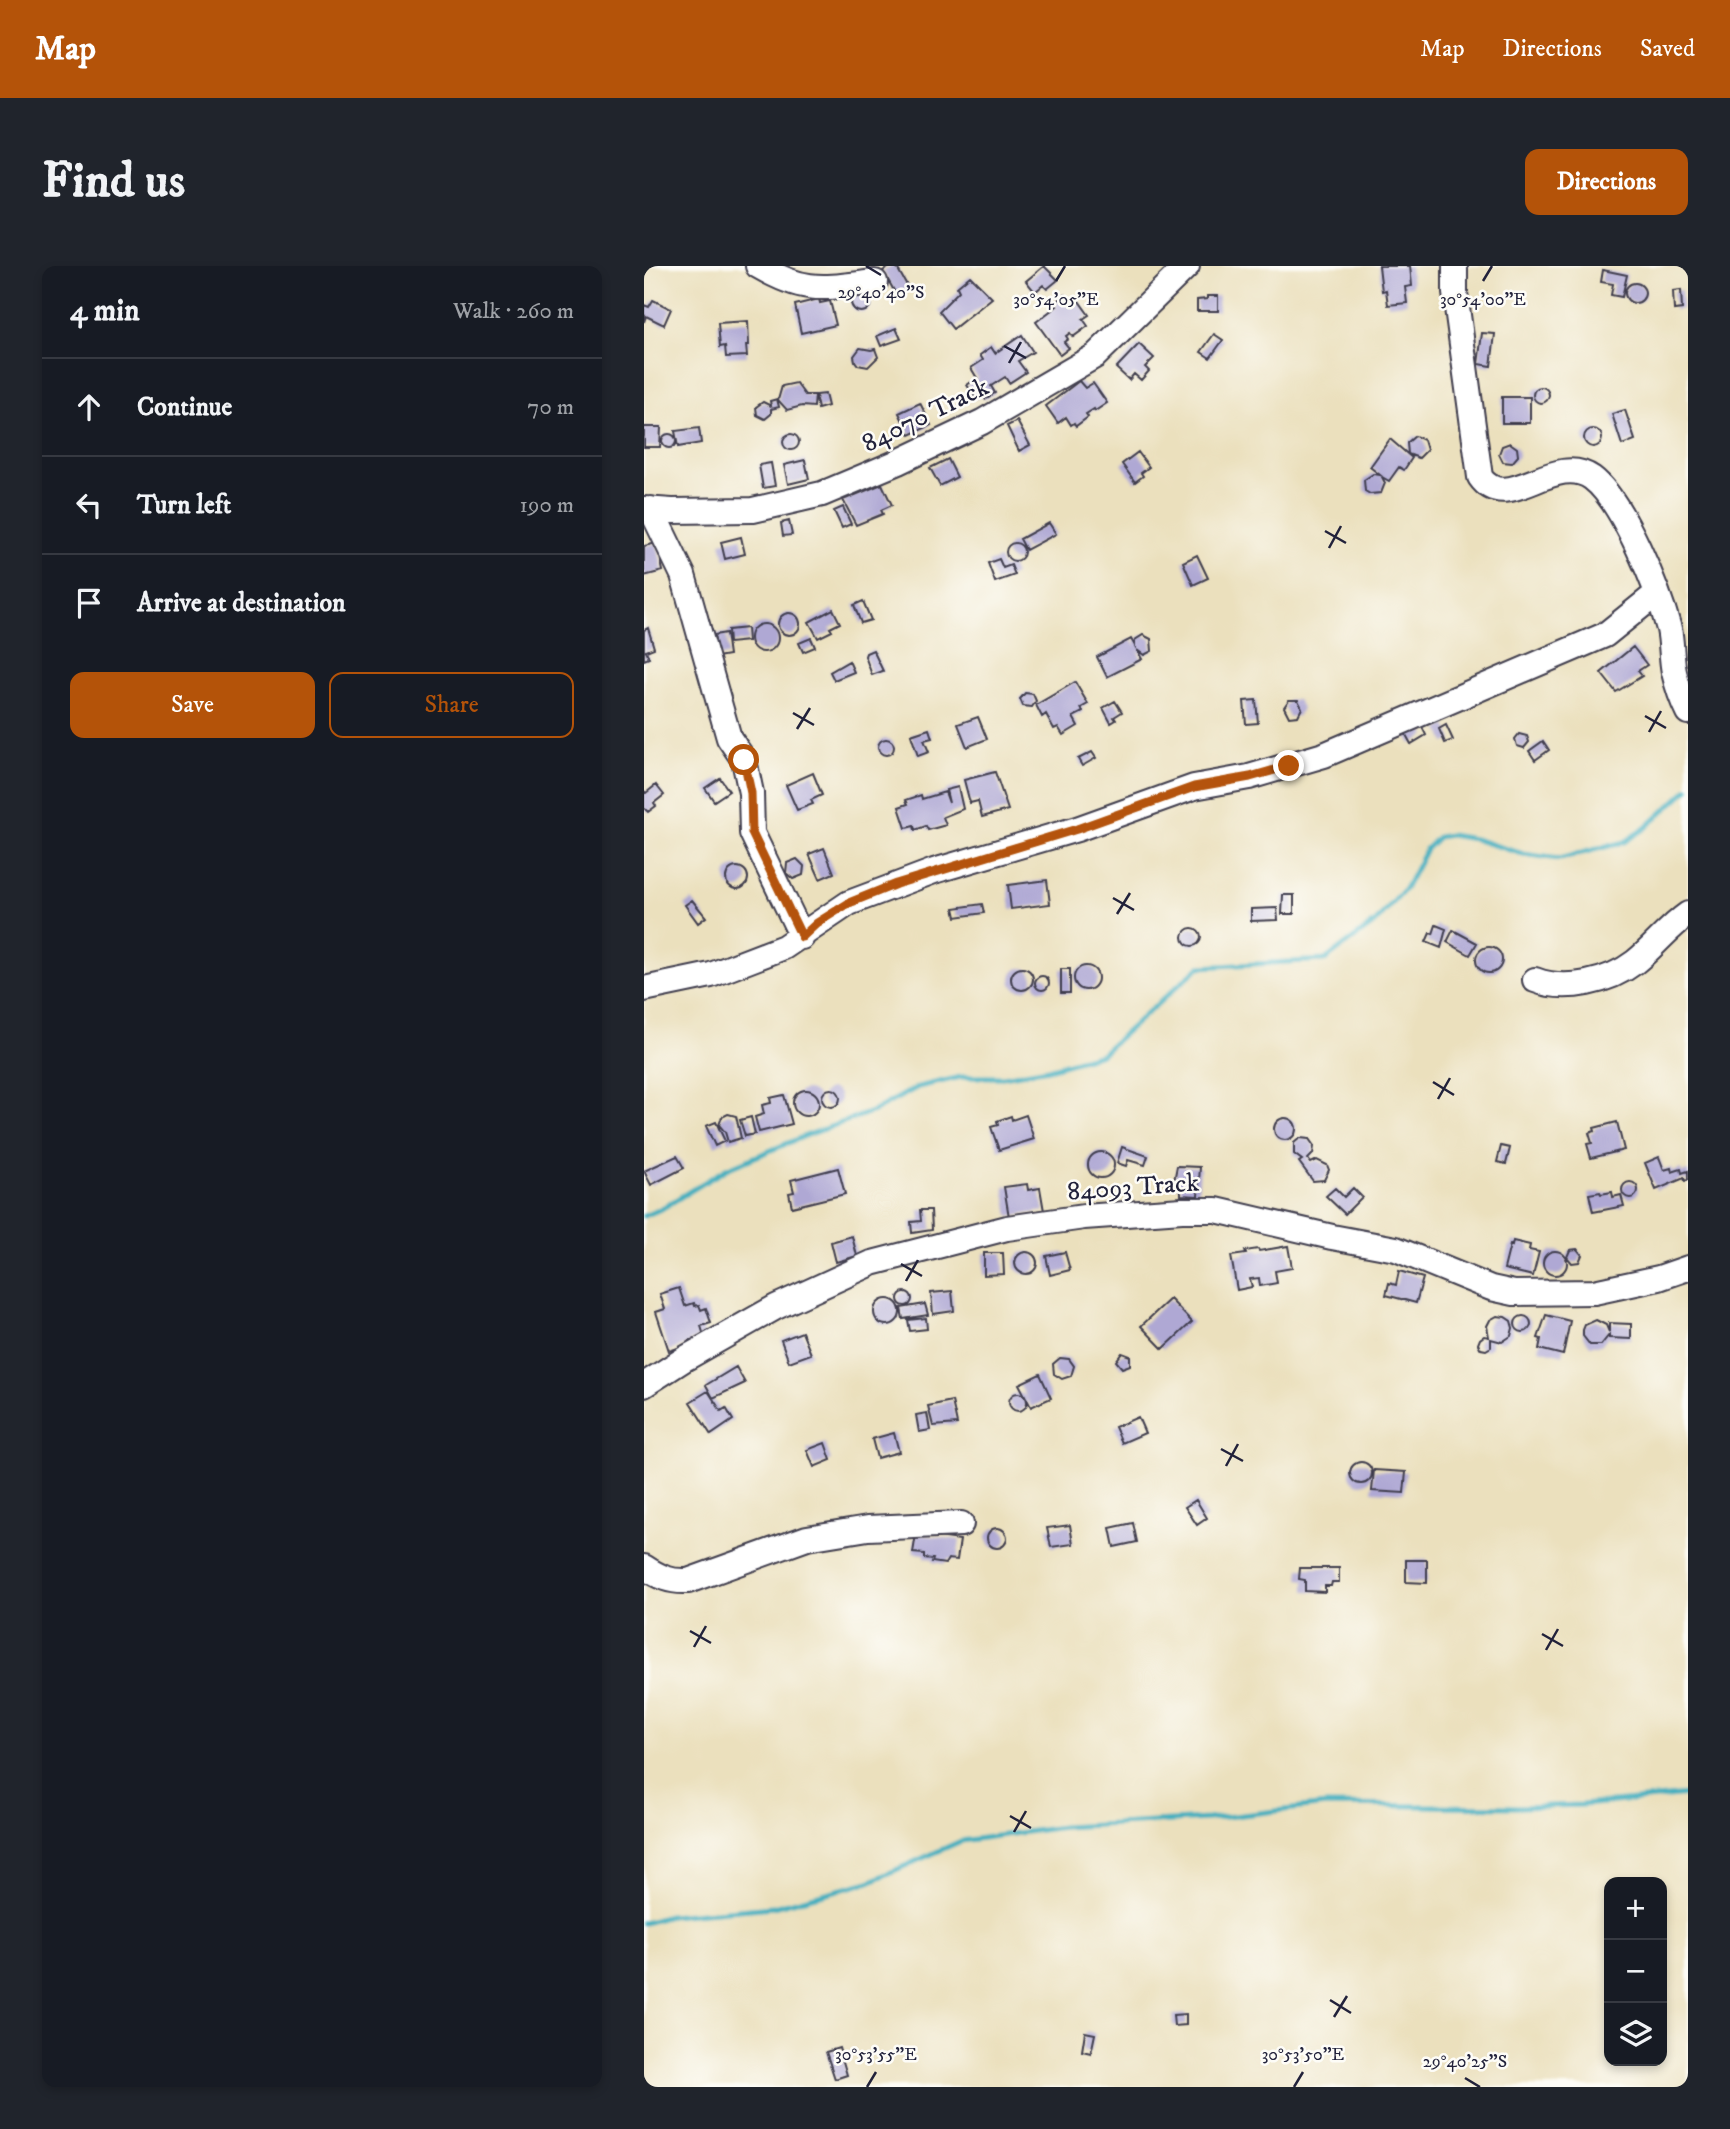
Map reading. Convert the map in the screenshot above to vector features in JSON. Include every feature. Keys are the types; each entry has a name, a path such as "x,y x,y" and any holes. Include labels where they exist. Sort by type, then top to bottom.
{"street":[{"path":"758,266 800,286 820,289 875,282"},
{"name":"84070 Track","path":"647,509 753,510 822,494 898,462 982,422 1095,356 1187,266"},
{"path":"1455,266 1455,293 1480,477 1492,489 1506,491 1564,471 1581,472 1607,492 1629,530 1656,594 1669,631 1674,672 1688,712"},
{"path":"647,509 683,575 729,737 744,760 751,793 752,833 802,937"},
{"path":"644,989 710,975 785,947 849,903 896,884 1077,829 1194,787 1250,777 1324,755 1605,635 1656,594"},
{"path":"1535,981 1562,987 1618,972 1634,963 1688,914"},
{"name":"84093 Track","path":"644,1385 685,1358 776,1307 872,1263 1007,1228 1084,1217 1216,1210 1264,1223 1396,1249 1491,1288 1514,1293 1594,1292 1659,1278 1688,1268"},
{"path":"644,1567 672,1582 688,1581 807,1538 868,1528 961,1524"}],"building":[{"path":"896,266 909,289 897,296 883,271"},
{"path":"1044,266 1058,280 1047,289 1043,285 1035,292 1026,281"},
{"path":"1379,266 1410,266 1412,286 1405,287 1407,303 1388,305 1386,290 1382,291"},
{"path":"1603,270 1627,275 1622,297 1611,295 1613,284 1601,282"},
{"path":"970,276 992,298 953,329 939,311 959,291 957,287"},
{"path":"1635,283 1642,286 1645,293 1642,300 1635,303 1628,300 1625,293 1628,286"},
{"path":"1681,290 1682,309 1674,310 1673,291"},
{"path":"861,292 868,295 871,302 868,309 861,312 854,309 851,302 854,295"},
{"path":"1065,295 1069,302 1076,297 1089,315 1083,319 1088,326 1073,337 1070,333 1066,336 1068,339 1064,342 1069,348 1060,355 1036,322 1057,306 1055,303"},
{"path":"1207,296 1218,296 1218,311 1197,311 1197,300 1207,299"},
{"path":"819,299 820,303 830,301 836,325 801,333 795,305"},
{"path":"653,300 671,309 664,325 646,316 644,322 644,305 649,307"},
{"path":"748,321 747,356 726,357 725,346 720,347 718,323"},
{"path":"896,328 901,339 881,346 877,336"},
{"path":"1482,333 1495,334 1491,366 1478,364"},
{"path":"1214,334 1223,340 1210,358 1201,352"},
{"path":"1022,335 1033,352 1018,361 1026,372 1009,383 1005,377 991,386 995,393 985,399 982,396 976,399 967,385 977,378 971,368 983,360 980,355 991,347 995,353"},
{"path":"1139,344 1154,358 1145,367 1149,371 1141,380 1134,374 1129,380 1116,368"},
{"path":"860,348 875,349 878,357 868,367 858,365 855,361 854,356"},
{"path":"1079,381 1085,388 1093,383 1107,403 1086,414 1088,417 1076,426 1074,423 1071,425 1066,417 1058,423 1046,406"},
{"path":"796,383 805,395 815,395 814,407 802,406 787,410 778,400 782,386"},
{"path":"1541,387 1547,389 1547,401 1541,403 1535,401 1533,395 1535,389"},
{"path":"825,394 828,406 818,409 817,395"},
{"path":"1502,397 1530,397 1530,423 1502,423"},
{"path":"777,399 779,407 771,409 771,414 765,419 757,415 756,407 763,402 771,406 770,401"},
{"path":"920,403 931,425 910,435 899,413"},
{"path":"1625,410 1635,440 1622,445 1612,414"},
{"path":"1017,421 1030,445 1019,451 1007,426"},
{"path":"644,427 661,427 660,447 644,447"},
{"path":"699,428 701,443 678,447 675,431"},
{"path":"1593,429 1601,434 1602,438 1597,446 1593,447 1585,442 1584,438 1589,430"},
{"path":"666,434 672,434 676,441 672,448 666,448 662,444 662,438"},
{"path":"788,434 794,434 799,442 797,448 788,450 783,445 783,439"},
{"path":"1415,436 1424,440 1427,450 1419,458 1408,454 1407,443"},
{"path":"1390,439 1412,458 1404,470 1399,467 1389,481 1382,477 1385,483 1381,493 1370,494 1365,491 1364,480 1373,474 1380,475 1370,467"},
{"path":"1510,443 1517,448 1518,456 1512,463 1503,462 1499,454 1502,446"},
{"path":"1138,452 1149,467 1135,482 1122,464"},
{"path":"948,459 957,477 940,486 930,468"},
{"path":"805,460 809,479 788,484 784,465"},
{"path":"771,463 775,486 763,488 759,465"},
{"path":"882,484 892,505 881,510 883,514 856,525 843,500"},
{"path":"843,507 851,524 842,528 834,511"},
{"path":"789,521 792,535 783,536 781,523"},
{"path":"1049,523 1056,534 1026,550 1020,539"},
{"path":"741,537 745,554 725,559 721,542"},
{"path":"657,543 663,571 644,576 644,546"},
{"path":"1015,543 1021,546 1024,552 1021,558 1015,561 1009,558 1006,552 1009,546"},
{"path":"1197,555 1208,578 1193,585 1183,562"},
{"path":"999,559 1003,568 1011,565 1015,575 995,582 988,563"},
{"path":"863,601 871,620 861,623 854,605"},
{"path":"833,609 840,623 830,628 832,631 818,638 809,622"},
{"path":"789,613 797,616 800,624 797,632 789,635 781,632 778,624 781,616"},
{"path":"764,624 774,628 778,638 774,648 764,652 754,648 750,638 754,628"},
{"path":"648,628 654,648 646,651 649,658 644,660 644,630"},
{"path":"747,628 748,641 729,643 728,630"},
{"path":"726,633 729,655 717,657 714,635"},
{"path":"1143,635 1151,639 1152,651 1144,655 1137,650 1142,659 1107,677 1097,657 1131,639 1135,646 1135,640"},
{"path":"811,638 815,647 803,652 799,643"},
{"path":"1633,647 1647,665 1638,671 1642,676 1616,692 1601,673"},
{"path":"873,650 883,671 872,675 865,656"},
{"path":"849,661 854,672 834,680 830,672"},
{"path":"1075,682 1088,704 1081,708 1083,712 1073,717 1078,726 1063,735 1058,727 1054,729 1046,714 1042,717 1036,705"},
{"path":"1025,693 1033,694 1036,701 1032,707 1023,706 1020,699"},
{"path":"1256,700 1258,723 1246,724 1244,701"},
{"path":"1289,700 1298,700 1302,708 1298,716 1289,717 1284,707"},
{"path":"1115,701 1122,712 1114,717 1116,720 1111,723 1103,708"},
{"path":"978,717 987,739 967,747 958,724"},
{"path":"1421,725 1426,735 1411,744 1405,733"},
{"path":"1446,725 1453,740 1445,743 1439,729"},
{"path":"929,729 932,738 924,740 929,752 918,756 911,735"},
{"path":"1519,734 1527,736 1529,742 1524,748 1517,746 1515,739"},
{"path":"883,739 889,739 894,747 892,753 883,755 878,750 878,744"},
{"path":"1543,741 1549,750 1535,760 1529,751"},
{"path":"1092,752 1096,758 1082,766 1078,759"},
{"path":"995,772 1008,810 982,817 978,801 970,803 964,780"},
{"path":"813,773 822,795 811,800 813,804 797,810 786,785"},
{"path":"720,778 729,791 714,801 705,788"},
{"path":"656,785 664,795 648,812 644,808 644,791 646,793"},
{"path":"958,787 963,809 943,817 946,825 928,830 926,826 915,830 914,826 906,828 899,807 908,804 906,800 921,795 922,799 945,792 949,803 946,790"},
{"path":"824,848 834,873 820,879 809,854"},
{"path":"797,859 804,866 803,875 793,879 786,873 787,863"},
{"path":"737,867 747,874 748,878 741,888 737,889 727,882 726,878 733,868"},
{"path":"1047,880 1050,904 1011,909 1008,885"},
{"path":"1283,895 1294,895 1294,914 1282,914"},
{"path":"692,900 706,917 698,923 685,905"},
{"path":"982,904 984,913 956,917 954,908"},
{"path":"1277,908 1278,920 1251,921 1251,909"},
{"path":"1436,925 1446,929 1441,948 1426,942"},
{"path":"1192,928 1198,931 1201,937 1198,943 1192,946 1186,943 1183,937 1186,931"},
{"path":"1453,930 1477,943 1470,955 1447,942"},
{"path":"1489,947 1498,951 1502,960 1498,969 1489,973 1480,969 1476,960 1480,951"},
{"path":"1086,966 1094,970 1098,978 1094,986 1086,990 1078,986 1074,978 1078,970"},
{"path":"1022,968 1030,971 1033,979 1030,987 1022,990 1014,987 1011,979 1014,971"},
{"path":"1061,969 1070,969 1070,993 1061,993"},
{"path":"1042,976 1047,978 1047,988 1042,990 1037,988 1035,983 1037,978"},
{"path":"831,1089 837,1092 840,1098 837,1104 831,1107 825,1104 822,1098 825,1092"},
{"path":"806,1090 815,1094 819,1103 815,1112 806,1116 797,1112 793,1103 797,1094"},
{"path":"784,1095 792,1124 759,1132 755,1117 764,1114 762,1105 771,1103 770,1098"},
{"path":"728,1114 736,1116 741,1138 728,1142 719,1125 722,1117"},
{"path":"1026,1115 1034,1139 999,1150 991,1127 998,1125 997,1121 1011,1116 1012,1120"},
{"path":"751,1117 755,1134 745,1136 740,1120"},
{"path":"1285,1118 1295,1125 1296,1129 1289,1139 1285,1140 1275,1133 1274,1129 1281,1119"},
{"path":"716,1122 725,1141 715,1146 706,1126"},
{"path":"1617,1122 1624,1150 1591,1158 1587,1144 1592,1143 1589,1133 1595,1131 1594,1128"},
{"path":"1300,1138 1309,1139 1314,1146 1313,1154 1308,1159 1311,1163 1317,1160 1327,1165 1329,1170 1324,1180 1313,1181 1299,1162 1302,1160 1294,1154 1294,1143"},
{"path":"1501,1146 1510,1148 1506,1164 1497,1162"},
{"path":"1122,1147 1148,1156 1145,1165 1128,1160 1126,1166 1117,1163"},
{"path":"1101,1152 1110,1156 1114,1165 1110,1174 1101,1178 1092,1174 1088,1165 1092,1156"},
{"path":"677,1156 684,1168 651,1185 644,1171"},
{"path":"1659,1157 1664,1170 1671,1168 1672,1172 1681,1169 1682,1173 1688,1171 1688,1180 1685,1181 1684,1178 1656,1190 1645,1163"},
{"path":"1177,1166 1200,1167 1198,1196 1181,1195 1181,1187 1173,1186"},
{"path":"838,1168 845,1194 792,1207 789,1193 794,1192 791,1180"},
{"path":"1627,1182 1633,1182 1638,1190 1636,1196 1627,1198 1622,1193 1622,1187"},
{"path":"1027,1184 1028,1190 1040,1188 1044,1211 1009,1217 1004,1187"},
{"path":"1335,1188 1344,1197 1353,1188 1362,1197 1345,1214 1326,1196"},
{"path":"1612,1192 1613,1197 1621,1195 1624,1206 1593,1212 1589,1194"},
{"path":"920,1210 931,1210 932,1230 912,1233 911,1222 921,1221"},
{"path":"852,1236 857,1256 836,1262 831,1242"},
{"path":"1513,1241 1530,1245 1529,1250 1539,1252 1533,1276 1504,1269"},
{"path":"1288,1246 1292,1268 1275,1271 1277,1283 1260,1286 1259,1278 1250,1279 1252,1287 1237,1290 1231,1256 1246,1254 1245,1251"},
{"path":"1577,1249 1582,1255 1579,1262 1572,1263 1567,1257 1570,1250"},
{"path":"1555,1251 1564,1254 1567,1263 1564,1272 1555,1275 1546,1272 1543,1263 1546,1254"},
{"path":"1026,1252 1034,1255 1037,1263 1034,1271 1026,1274 1018,1271 1015,1263 1018,1255"},
{"path":"1065,1252 1070,1270 1050,1275 1046,1256"},
{"path":"984,1253 1003,1253 1004,1274 984,1275"},
{"path":"1399,1271 1423,1278 1416,1303 1386,1295 1389,1283 1396,1285"},
{"path":"679,1288 685,1306 694,1303 695,1306 699,1305 701,1310 706,1308 711,1323 701,1326 704,1336 669,1351 656,1312 665,1309 660,1294"},
{"path":"952,1291 954,1311 933,1314 931,1293"},
{"path":"902,1292 908,1292 912,1299 908,1306 902,1306 898,1302 898,1296"},
{"path":"887,1299 896,1303 900,1312 896,1321 887,1325 878,1321 874,1312 878,1303"},
{"path":"1170,1299 1192,1322 1163,1349 1141,1326"},
{"path":"925,1304 928,1315 903,1319 901,1308"},
{"path":"1546,1315 1570,1321 1563,1355 1539,1349 1541,1339 1538,1338"},
{"path":"1497,1316 1511,1321 1511,1336 1502,1342 1491,1339 1491,1347 1481,1349 1478,1344 1480,1339 1489,1337 1487,1326 1490,1320"},
{"path":"1520,1316 1526,1316 1531,1324 1529,1330 1520,1332 1515,1327 1515,1321"},
{"path":"926,1318 927,1329 910,1331 908,1320"},
{"path":"1596,1320 1606,1325 1609,1332 1609,1323 1631,1324 1631,1339 1609,1338 1609,1335 1601,1345 1590,1345 1583,1336 1583,1330 1585,1325"},
{"path":"802,1332 811,1354 789,1362 781,1340"},
{"path":"1122,1353 1130,1356 1130,1365 1122,1368 1116,1361"},
{"path":"1060,1358 1069,1359 1074,1366 1071,1376 1062,1379 1054,1374 1053,1364"},
{"path":"736,1367 745,1383 713,1398 706,1385"},
{"path":"1040,1374 1051,1398 1031,1407 1019,1384"},
{"path":"708,1391 721,1411 726,1408 733,1420 711,1435 690,1402"},
{"path":"1018,1393 1024,1396 1027,1402 1024,1408 1018,1411 1012,1408 1009,1402 1012,1396"},
{"path":"952,1401 957,1424 933,1426 928,1406"},
{"path":"927,1413 930,1430 919,1432 916,1415"},
{"path":"1138,1417 1145,1433 1122,1443 1115,1427"},
{"path":"894,1433 899,1452 877,1458 872,1439"},
{"path":"825,1443 831,1460 814,1467 807,1450"},
{"path":"1361,1462 1369,1465 1372,1473 1369,1481 1361,1484 1353,1481 1350,1473 1353,1465"},
{"path":"1374,1470 1406,1472 1404,1493 1372,1491"},
{"path":"1196,1500 1207,1518 1197,1525 1185,1507"},
{"path":"1133,1523 1137,1542 1114,1547 1110,1528"},
{"path":"1070,1525 1073,1544 1051,1547 1047,1528"},
{"path":"993,1528 1001,1528 1007,1538 1001,1548 993,1548 987,1542 987,1534"},
{"path":"916,1534 960,1540 957,1560 948,1559 945,1564 932,1562 933,1559 924,1558 924,1554 913,1553"},
{"path":"1406,1560 1427,1560 1427,1583 1406,1582"},
{"path":"1300,1568 1339,1568 1339,1582 1325,1586 1325,1592 1305,1591 1305,1580 1299,1579"},
{"path":"1186,2014 1186,2025 1174,2026 1173,2015"},
{"path":"1085,2032 1095,2034 1091,2053 1082,2051"},
{"path":"839,2048 847,2075 835,2079 826,2052"}],"waterway":[{"path":"644,1216 661,1209 726,1169 874,1111 918,1087 961,1077 1003,1077 1048,1069 1101,1054 1199,967 1325,960 1377,921 1405,889 1426,849 1438,837 1450,835 1474,839 1523,854 1559,859 1624,842 1645,828 1688,789"},
{"path":"644,1923 669,1916 773,1907 869,1882 961,1841 1063,1827 1208,1819 1326,1805 1519,1807 1582,1805 1688,1795"}],"route":[{"path":"744,760 751,793 752,833 802,937 817,923 849,903 896,884 1077,829 1194,787 1250,777 1289,766"}]}
